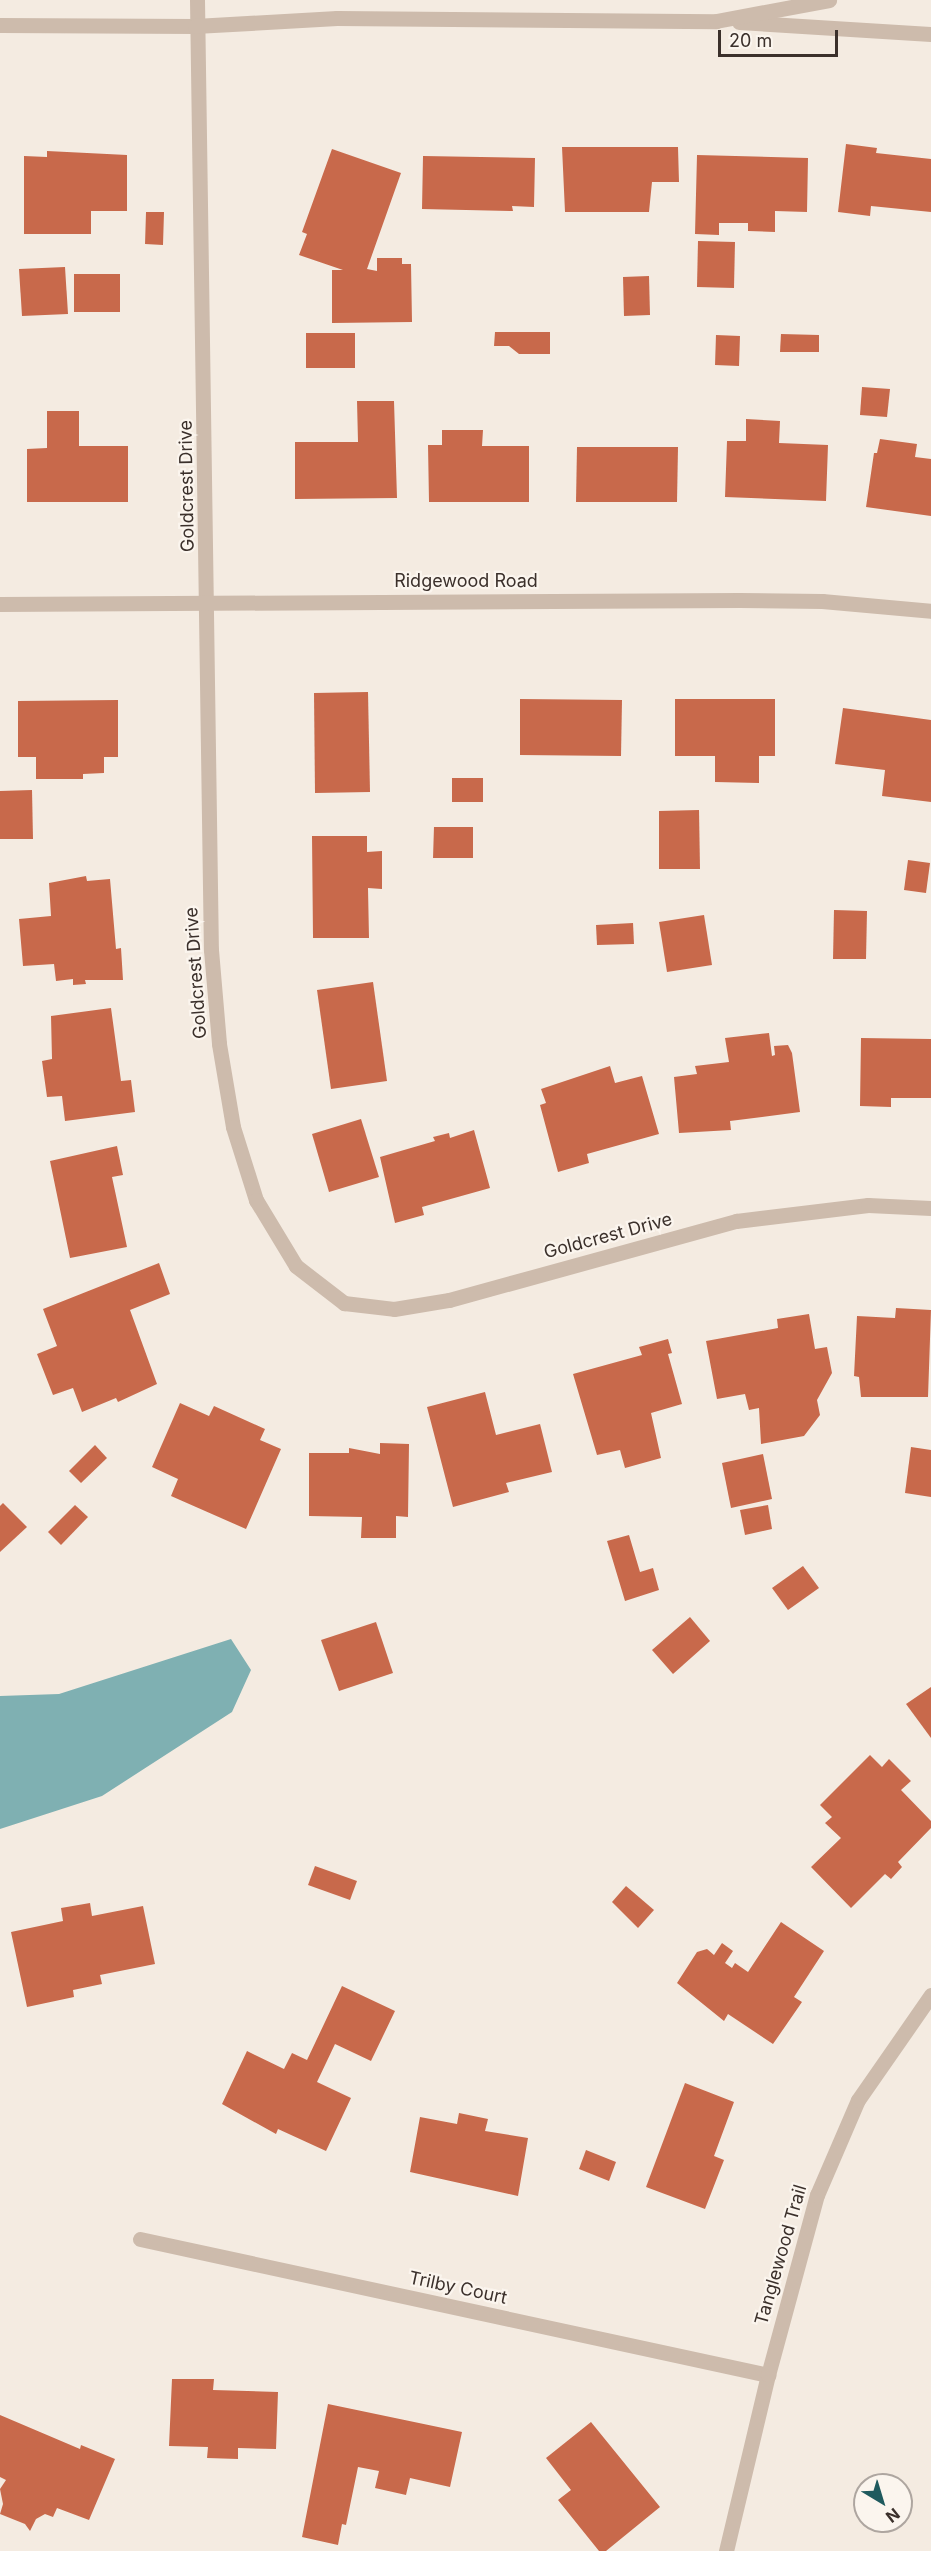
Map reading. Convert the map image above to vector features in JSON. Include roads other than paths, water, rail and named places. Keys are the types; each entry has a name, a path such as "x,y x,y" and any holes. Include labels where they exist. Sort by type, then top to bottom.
{"street":[{"name":"Goldcrest Drive","path":"197,0 195,26 209,602 212,950 221,1054 233,1127 256,1200 296,1266 317,1286 344,1303 394,1309 449,1300 736,1221 868,1205 931,1208"},
{"path":"716,21 829,0"},
{"path":"0,25 195,26 337,18 716,21 931,34"},
{"name":"Ridgewood Road","path":"0,604 751,600 822,601 931,611"},
{"name":"Tanglewood Trail","path":"726,2551 768,2375 817,2195 858,2100 931,1995"},
{"name":"Trilby Court","path":"140,2239 768,2375"}],"water":[{"path":"231,1639 251,1670 232,1712 102,1796 0,1829 0,1696 59,1694"}]}
